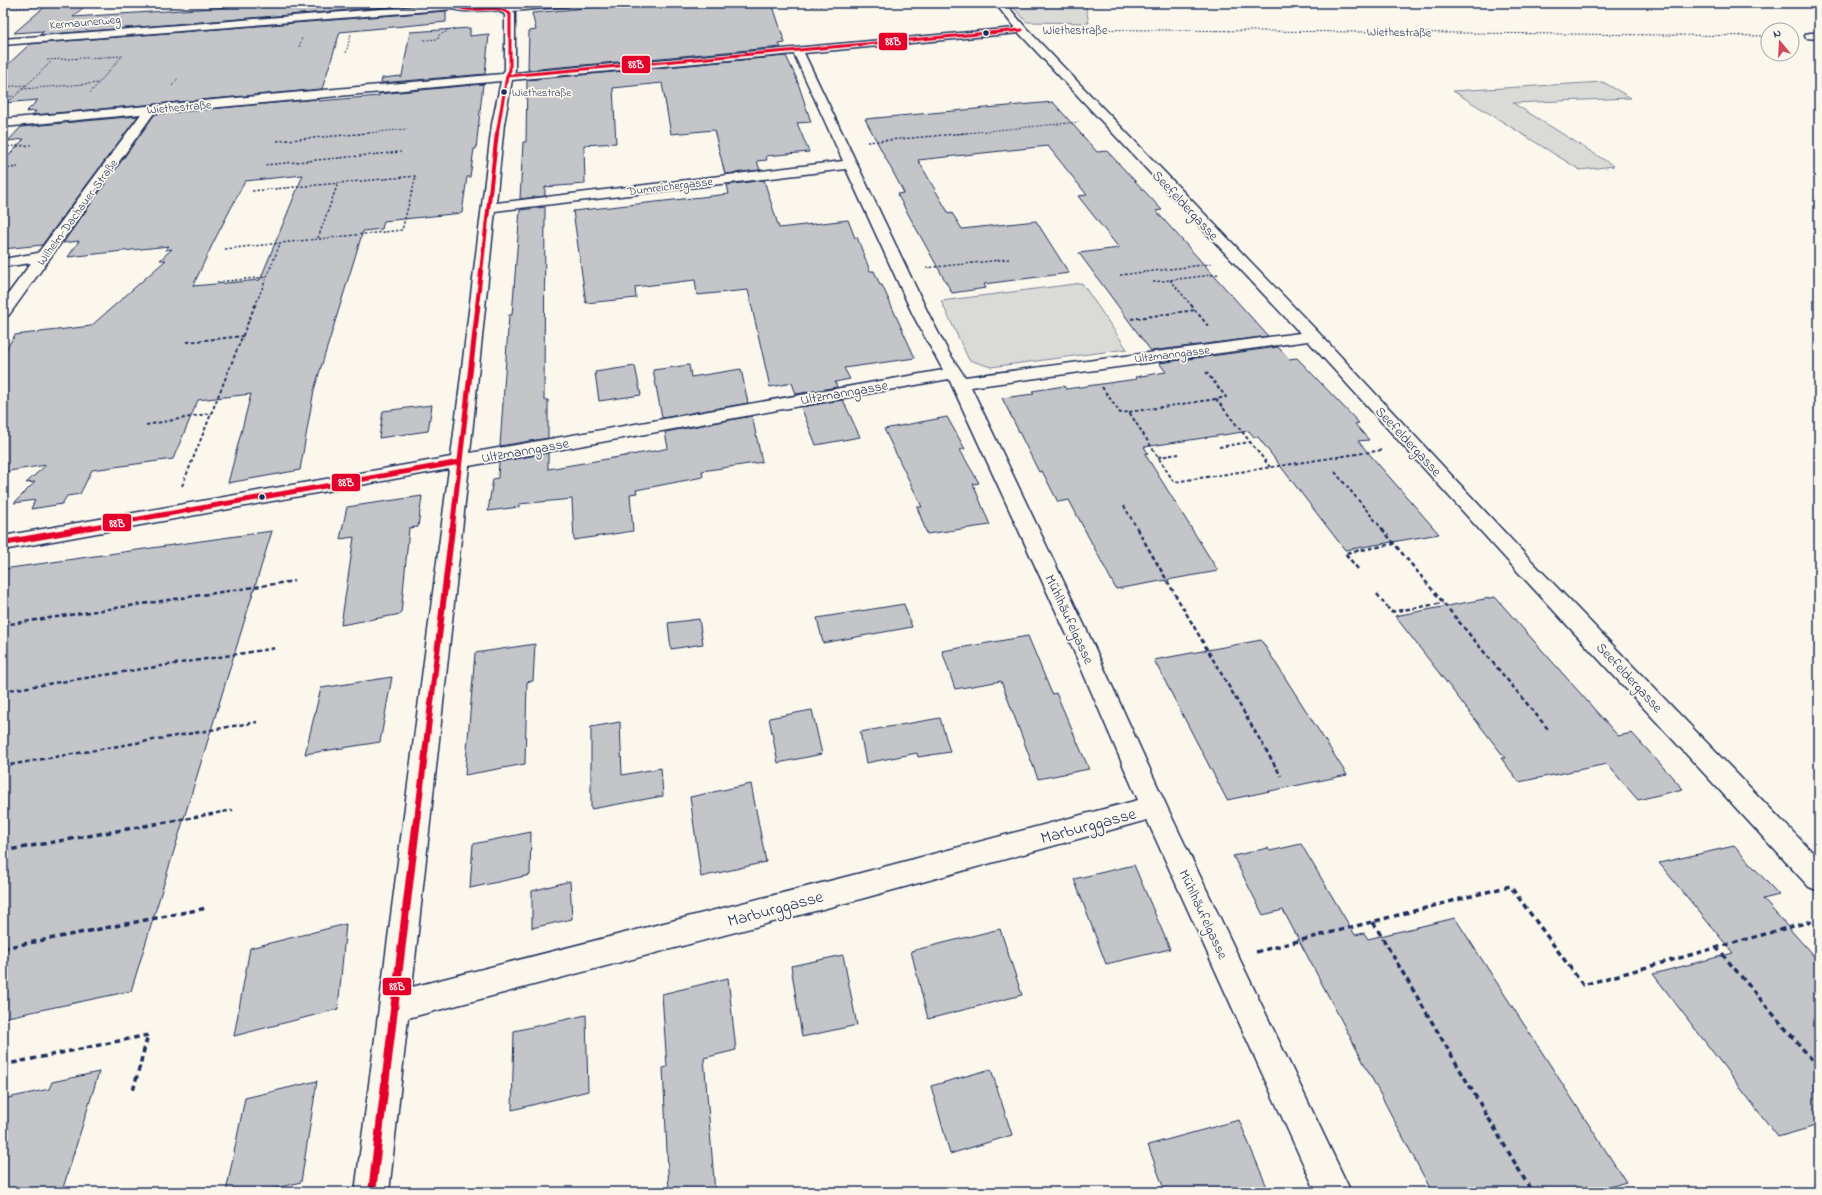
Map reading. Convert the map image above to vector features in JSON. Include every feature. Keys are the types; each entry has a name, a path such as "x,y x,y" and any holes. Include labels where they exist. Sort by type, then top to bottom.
{"street":[{"name":"Kermaunerweg","path":"3,42 456,4 458,8 465,10 569,3"},
{"name":"Seefeldergasse","path":"1000,3 1022,30 1243,266 1312,336 1514,555 1819,878"},
{"path":"372,1192 396,1006 498,124 505,96 507,76 510,70 510,14 506,8"},
{"name":"Wiethestraße","path":"3,124 507,76 1022,30"},
{"name":"Mühlhäufelgasse","path":"798,50 902,271 921,315 956,378 1077,633 1154,807 1334,1192"},
{"name":"Wilhelm-Dachauer-Straße","path":"3,312 150,110"},
{"name":"Dumreichergasse","path":"489,208 852,164"},
{"path":"3,262 44,257"},
{"name":"Ultzmanngasse","path":"3,543 460,462 956,378 1312,336"},
{"name":"Marburggasse","path":"396,1006 849,889 1154,807"}],"path":[{"path":"3,9 96,3"},
{"path":"96,8 101,3"},
{"path":"790,3 819,7 892,3"},
{"name":"Wiethestraße","path":"1022,30 1760,36"},
{"path":"68,118 145,31"},
{"path":"424,40 438,39 439,35 446,32"},
{"path":"7,104 51,61"},
{"path":"22,89 98,83"},
{"path":"3,87 27,85"},
{"path":"3,97 16,96"},
{"path":"842,144 1106,119"},
{"path":"277,141 408,129"},
{"path":"3,147 31,145"},
{"path":"265,165 401,152"},
{"path":"3,169 18,167"},
{"path":"225,249 402,230 416,176 252,191"},
{"path":"318,238 338,183"},
{"path":"171,513 280,244"},
{"path":"902,271 1010,259"},
{"path":"1120,275 1243,266"},
{"path":"1153,282 1243,266"},
{"path":"217,282 267,277"},
{"path":"1170,280 1213,332"},
{"path":"1131,319 1195,310"},
{"path":"187,342 243,336"},
{"path":"1098,381 1120,413 1226,397 1202,367"},
{"path":"1216,399 1270,467"},
{"path":"1129,412 1174,482 1390,449"},
{"path":"146,425 212,413"},
{"path":"1219,448 1250,442"},
{"path":"1158,457 1179,454"},
{"path":"1335,472 1548,730"},
{"path":"1124,506 1281,776"},
{"path":"1358,569 1345,553 1395,544"},
{"path":"3,625 294,581"},
{"path":"1377,594 1391,612 1444,603"},
{"path":"3,692 276,648"},
{"path":"3,766 257,722"},
{"path":"3,851 233,810"},
{"path":"1253,952 1510,886 1583,985 1819,919"},
{"path":"3,948 207,908"},
{"path":"1373,922 1532,1192"},
{"path":"1716,947 1819,1068"},
{"path":"3,1065 148,1035 133,1091"}],"shaded area":[{"path":"1009,3 1085,3 1089,23 1027,22"},
{"path":"1603,82 1631,98 1513,103 1614,166 1580,170 1453,91"},
{"path":"1082,283 1127,349 991,367 969,360 941,301"}],"building":[{"path":"49,3 88,3 73,17 229,7 232,3 437,3 40,35 44,31 14,33"},
{"path":"638,3 772,3 785,43 779,44 781,47 528,70 529,31 536,30 532,13"},
{"path":"446,11 446,22 340,32 322,89 33,115 36,111 26,112 38,100 3,103 3,69 30,44"},
{"path":"470,28 470,36 489,34 485,74 381,83 382,78 402,76 410,32"},
{"path":"786,56 796,77 811,122 797,123 809,152 766,156 767,160 757,161 760,170 725,174 714,130 671,134 662,83 613,88 616,143 584,145 585,184 545,187 545,196 520,199 523,142 526,142 527,80"},
{"path":"483,84 476,149 474,149 470,177 467,177 462,213 384,221 382,229 363,231 314,390 300,470 228,483 251,394 198,400 173,459 92,470 80,494 67,496 62,504 31,509 35,500 14,503 35,482 26,483 46,465 3,472 3,354 15,335 91,326 166,260 160,260 172,249 165,250 169,246 68,257 79,241 63,243 155,114 319,99 318,101 379,96 379,94","holes":["303,175 260,280 193,286 245,181"]},
{"path":"1053,102 1097,152 1107,151 1162,210 1156,211 1268,336 1151,351 1079,253 1119,248 1078,196 1087,195 1048,146 918,160 949,214 952,213 962,229 1036,221 1069,273 984,284 986,288 952,293 897,194 904,193 865,119"},
{"path":"138,116 42,245 3,249 3,162 24,139 8,141 21,127"},
{"path":"764,180 779,228 848,220 855,238 857,237 870,271 874,271 880,285 882,285 915,358 844,368 850,379 835,382 837,387 796,394 792,383 770,387 748,290 697,295 695,280 635,287 636,298 586,303 573,211 729,194 727,185"},
{"path":"545,207 544,400 548,400 548,438 500,446 509,315 512,315 520,210"},
{"path":"1278,347 1289,359 1297,358 1359,423 1355,424 1369,440 1358,441 1439,534 1345,550 1258,437 1254,437 1249,431 1144,447 1148,453 1145,454 1218,571 1116,589 1069,500 1058,502 1042,471 1039,472 1002,398 1034,394 1032,391 1064,386 1066,389 1137,379 1135,377 1166,372 1159,363"},
{"path":"689,365 691,377 741,369 748,403 662,418 653,370"},
{"path":"635,366 641,395 599,401 595,372"},
{"path":"843,400 860,437 816,445 801,407"},
{"path":"432,405 428,431 379,438 383,411"},
{"path":"752,416 762,462 702,471 703,477 636,490 637,493 630,494 633,531 574,540 572,499 519,504 519,507 488,511 493,479 498,478 499,462 548,453 548,469 660,450 668,448 665,432"},
{"path":"947,417 965,449 960,450 979,483 973,484 990,525 927,534 917,507 922,507 884,429"},
{"path":"422,496 418,527 409,528 401,614 341,625 354,537 340,539 347,507"},
{"path":"272,531 131,991 3,1018 3,569"},
{"path":"1495,597 1618,736 1632,733 1683,789 1638,800 1607,764 1519,782 1501,758 1505,758 1395,616"},
{"path":"904,604 912,627 823,643 817,618"},
{"path":"699,619 703,644 671,649 668,623"},
{"path":"1028,636 1052,694 1056,693 1089,769 1038,779 1001,681 955,689 942,651"},
{"path":"1261,640 1347,775 1227,800 1154,660"},
{"path":"535,644 533,681 527,682 525,764 465,775 475,653"},
{"path":"392,677 380,742 305,754 321,688"},
{"path":"812,710 822,754 778,763 769,718"},
{"path":"940,718 950,752 918,757 917,753 866,763 860,732"},
{"path":"620,722 622,775 661,768 663,796 591,809 591,727"},
{"path":"751,784 766,862 701,877 690,797"},
{"path":"531,832 530,875 470,888 473,844"},
{"path":"1301,844 1355,935 1364,933 1368,939 1455,918 1626,1182 1593,1192 1432,1192 1283,910 1263,915 1233,856 1268,848 1270,851"},
{"path":"1734,846 1779,895 1763,899 1819,962 1819,1125 1778,1137 1653,974 1733,953 1659,863"},
{"path":"1134,865 1170,949 1106,964 1074,879"},
{"path":"570,881 572,919 532,928 532,891"},
{"path":"346,924 338,1009 234,1036 250,948"},
{"path":"1000,929 1022,995 928,1019 911,951"},
{"path":"843,955 857,1025 802,1037 791,966"},
{"path":"728,978 736,1050 704,1058 715,1192 669,1192 663,1068 667,1067 662,994"},
{"path":"586,1015 588,1091 512,1110 514,1031"},
{"path":"991,1069 1012,1135 950,1154 931,1086"},
{"path":"99,1072 63,1188 44,1192 3,1192 3,1099 49,1089 52,1082"},
{"path":"317,1081 301,1182 260,1192 226,1192 245,1098"},
{"path":"1239,1120 1269,1192 1165,1192 1148,1145"}],"transit line":[{"name":"88B","path":"372,1192 454,514 498,124 507,76 510,70 510,14 497,8 468,10 461,9 456,6"},
{"name":"88B","path":"507,76 1022,30"},
{"name":"88B","path":"3,543 460,462"}],"place":[{"name":"Wiethestraße","path":"504,92"}]}
